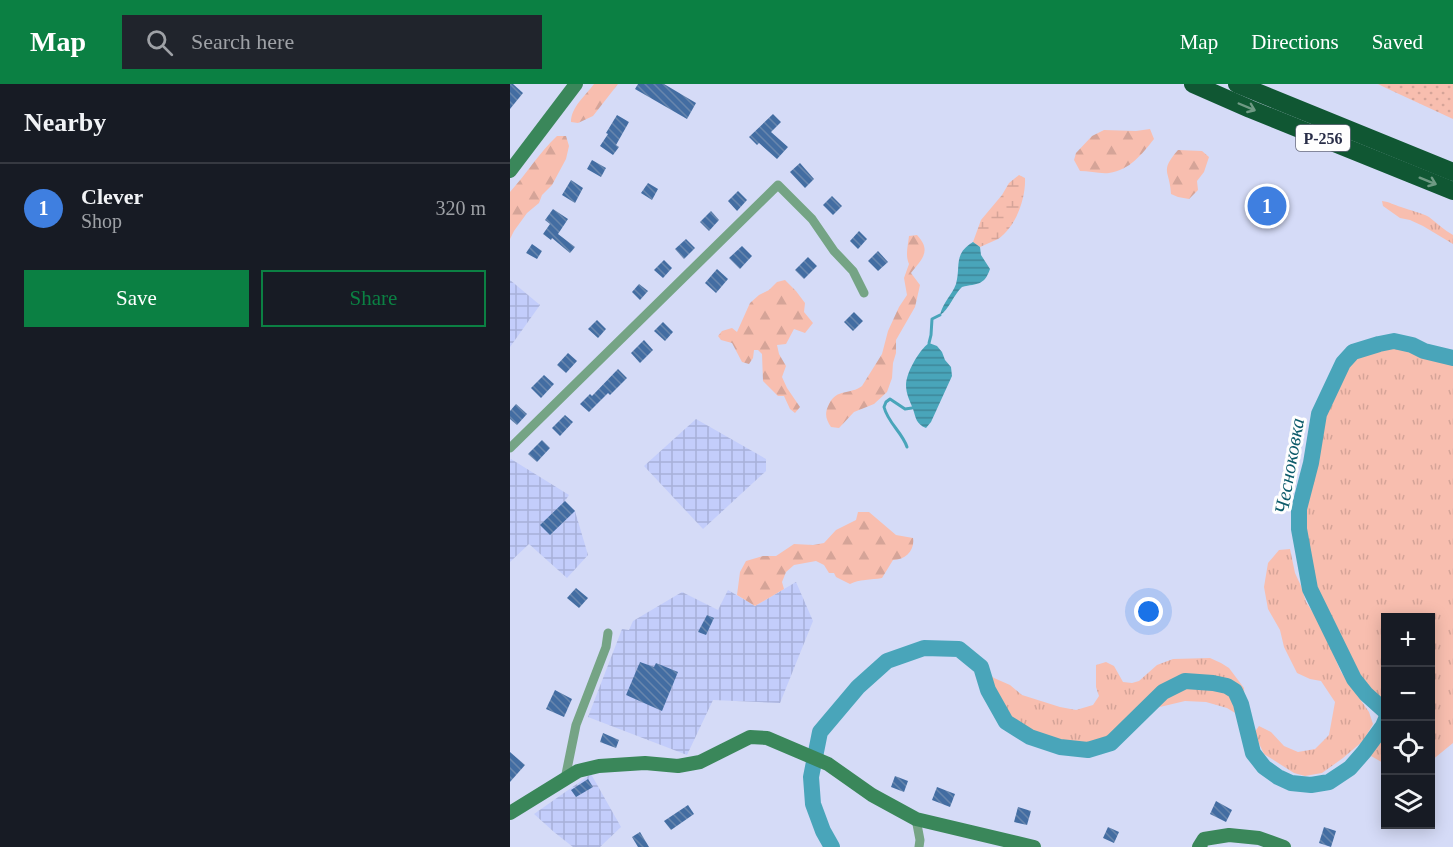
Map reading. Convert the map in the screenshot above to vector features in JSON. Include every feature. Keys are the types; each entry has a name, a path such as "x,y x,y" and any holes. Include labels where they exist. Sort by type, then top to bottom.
{"highway":[{"name":"Р-256","path":"1193,84 1453,191"},
{"name":"Р-256","path":"1237,84 1453,172"}],"street":[{"path":"510,171 576,84"},
{"path":"510,448 778,184 812,219 834,251 854,271 864,293"},
{"path":"566,779 576,725 606,647 608,633"},
{"path":"510,813 578,771 599,766 645,763 678,766 700,762 750,737 767,738 828,764 872,795 916,819 1034,847"},
{"path":"916,819 919,847"},
{"path":"1199,847 1204,839 1229,835 1258,838 1284,847"}],"shaded area":[{"path":"973,242 980,247 981,255 990,269 988,274 980,283 962,287 940,315 956,284 960,256"},
{"path":"510,280 540,305 510,347"},
{"path":"929,343 937,346 942,352 951,367 952,376 926,428 917,420 906,385 914,362"},
{"path":"696,419 766,459 766,471 703,529 644,466"},
{"path":"511,459 569,495 565,501 575,511 588,555 567,578 529,544 510,562"},
{"path":"796,582 813,621 780,703 713,700 687,755 588,717 622,629 629,630 633,621 682,592 718,610 728,590 755,606"},
{"path":"591,774 621,827 600,847 573,847 534,814"}],"green space":[{"path":"594,84 618,84 593,116 578,123 571,122 576,106"},
{"path":"1378,84 1453,84 1453,119 1386,88"},
{"path":"1150,129 1154,139 1135,160 1123,169 1106,173 1080,171 1074,160 1076,153 1092,136 1104,130"},
{"path":"557,136 566,136 569,146 566,159 552,185 542,195 539,203 527,213 510,239 510,192"},
{"path":"1178,150 1202,151 1209,157 1204,172 1197,181 1198,190 1189,199 1171,194 1167,167"},
{"path":"1019,175 1025,178 1025,186 1022,203 1015,220 998,239 980,247 973,242 981,220 1009,183"},
{"path":"1382,201 1429,217 1453,235 1453,244 1423,226 1400,218 1383,206"},
{"path":"917,235 925,250 922,259 911,273 920,285 915,307 896,340 892,378 887,392 874,404 854,412 839,428 831,427 826,414 832,399 862,386 882,354 888,331 907,295 904,278 909,264 907,254 909,236"},
{"path":"785,280 805,303 804,312 813,323 805,333 794,329 786,344 777,345 786,366 782,377 800,407 795,413 790,409 784,396 778,396 763,381 762,354 758,350 754,350 749,364 742,362 732,343 721,340 718,336 722,331 732,328 737,332 750,303 777,282"},
{"path":"1394,341 1453,358 1453,743 1435,758 1435,613 1381,613 1381,708 1354,679 1310,589 1299,529 1299,509 1311,463 1319,414 1343,363 1353,352"},
{"path":"858,512 869,512 896,535 913,538 913,546 909,554 893,560 882,578 861,580 850,584 836,577 834,573 829,573 824,565 816,561 794,565 786,572 782,582 784,589 755,606 737,595 740,572 746,561 763,556 776,556 794,544 824,543 836,530 856,520"},
{"path":"1290,549 1295,573 1306,602 1320,623 1341,672 1369,712 1373,724 1363,741 1343,758 1322,773 1305,776 1294,773 1264,754 1254,733 1259,726 1271,732 1284,746 1298,752 1315,749 1329,735 1335,702 1321,681 1297,673 1284,647 1280,630 1268,609 1264,587 1268,563 1279,550"},
{"path":"1210,658 1229,668 1244,688 1245,719 1227,708 1206,702 1185,701 1143,711 1111,743 1088,750 1060,747 1030,737 1006,722 988,690 981,667 1022,695 1076,710 1093,705 1099,696 1096,687 1096,665 1106,662 1114,666 1123,682 1132,683 1139,681 1157,665 1173,659"},
{"path":"1381,729 1381,762 1364,752"}],"building":[{"path":"510,84 523,93 510,109"},
{"path":"638,84 664,84 696,103 687,119 635,89"},
{"path":"773,114 781,122 771,132 788,147 777,159 749,137"},
{"path":"617,115 629,122 616,145 619,147 613,155 600,146"},
{"path":"592,160 606,168 601,177 587,169"},
{"path":"800,163 814,179 805,188 790,172"},
{"path":"571,180 583,188 575,203 562,195"},
{"path":"648,183 658,189 652,200 641,193"},
{"path":"738,191 747,200 737,211 728,201"},
{"path":"1269,192 1283,197 1274,216 1261,211"},
{"path":"832,196 842,206 833,215 823,205"},
{"path":"553,209 568,219 558,234 575,247 570,253 552,238 551,240 543,234 550,224 545,220"},
{"path":"711,211 719,220 709,231 700,222"},
{"path":"859,231 867,239 858,249 850,241"},
{"path":"686,239 695,248 684,259 675,249"},
{"path":"532,244 542,251 537,259 526,253"},
{"path":"742,246 752,256 740,269 729,258"},
{"path":"878,251 888,262 878,271 868,261"},
{"path":"808,257 817,266 804,279 795,270"},
{"path":"664,260 672,268 663,278 654,270"},
{"path":"717,269 728,279 716,293 705,283"},
{"path":"639,284 648,291 640,300 632,292"},
{"path":"854,312 863,321 853,331 844,322"},
{"path":"597,320 606,329 598,338 588,329"},
{"path":"663,322 673,332 665,341 654,331"},
{"path":"644,340 653,350 640,363 631,353"},
{"path":"568,353 577,361 566,373 557,365"},
{"path":"618,369 627,378 589,412 580,404 590,394 592,396"},
{"path":"544,375 554,384 541,398 531,388"},
{"path":"516,404 527,414 517,425 510,419 510,411"},
{"path":"565,415 573,422 560,436 552,428"},
{"path":"542,440 550,448 537,462 528,454"},
{"path":"565,501 575,511 550,535 540,525"},
{"path":"576,588 588,598 579,608 567,598"},
{"path":"707,615 714,618 706,635 698,632"},
{"path":"640,662 654,667 656,663 678,672 662,711 626,695"},
{"path":"555,690 572,699 564,717 546,709"},
{"path":"603,733 619,740 616,748 600,742"},
{"path":"510,752 525,765 510,782"},
{"path":"895,776 908,781 904,792 891,787"},
{"path":"588,779 593,787 576,797 571,790"},
{"path":"937,787 955,794 950,807 932,800"},
{"path":"1216,801 1232,810 1226,822 1210,814"},
{"path":"688,805 694,814 671,830 664,821"},
{"path":"1018,807 1031,811 1027,825 1014,822"},
{"path":"1108,827 1119,832 1114,843 1103,838"},
{"path":"1324,827 1336,831 1331,847 1319,843"},
{"path":"640,832 649,847 638,847 632,837"}],"waterway":[{"path":"929,343 932,319 940,315"},
{"name":"Чесноковка","path":"1381,708 1354,679 1310,589 1299,529 1299,509 1311,463 1319,414 1343,363 1353,352 1394,341 1453,358"},
{"path":"907,447 884,407 890,399 905,409 912,408"},
{"name":"Чесноковка","path":"832,847 813,804 811,777 820,732 858,687 887,661 924,648 959,649 981,667 988,690 1006,722 1030,737 1060,747 1088,750 1111,743 1163,692 1185,681 1213,683 1227,686 1235,691 1241,704 1253,753 1264,767 1291,783 1311,785 1329,782 1350,768 1385,721"}],"place":[{"name":"Clever","path":"1267,206"}]}
